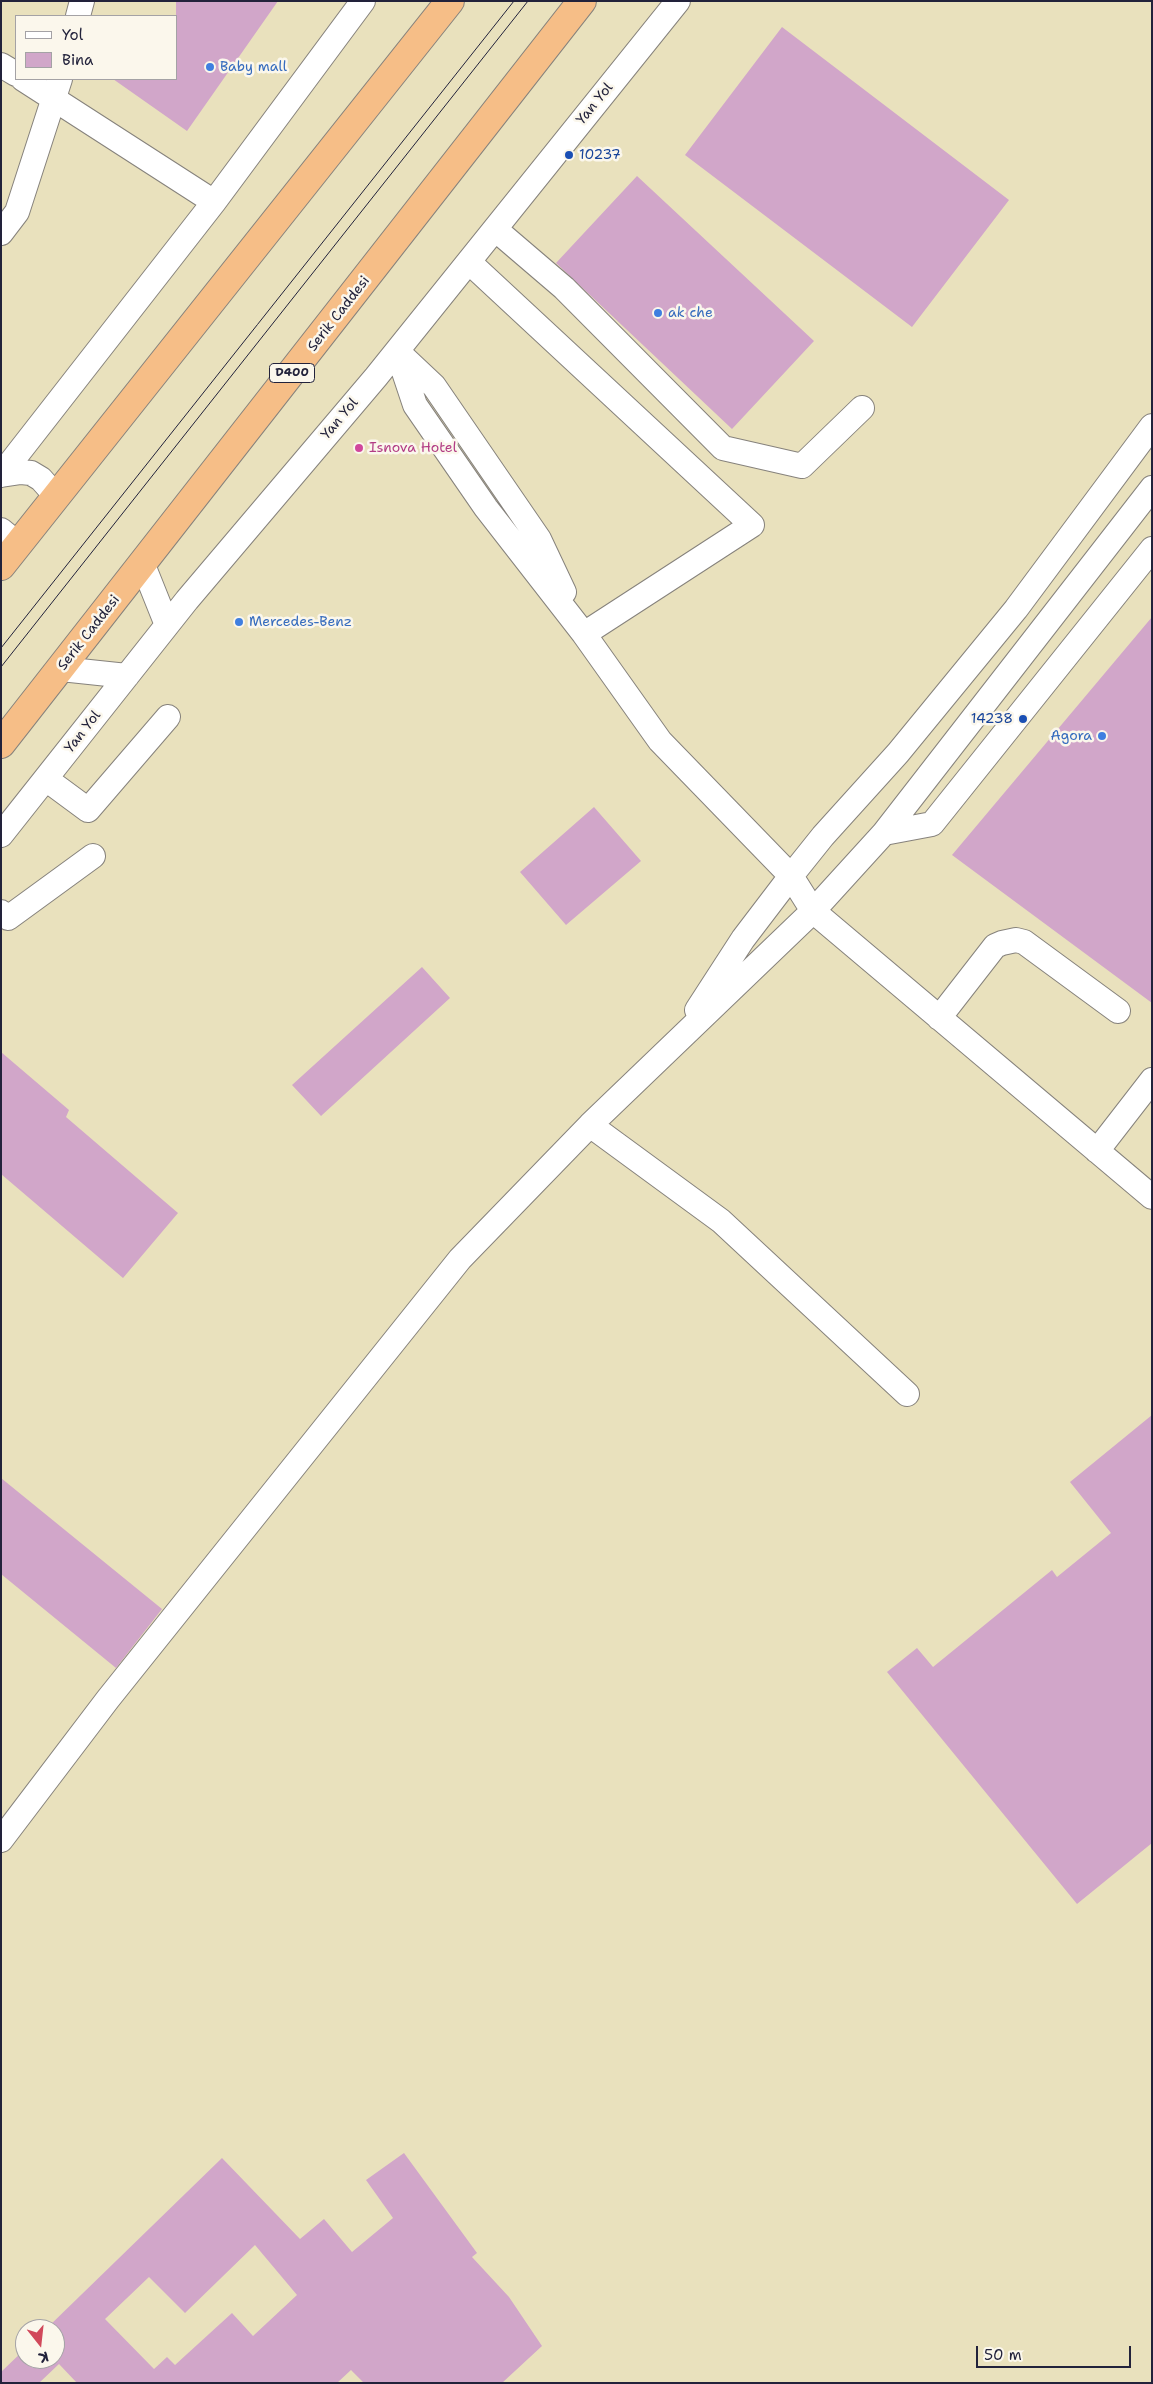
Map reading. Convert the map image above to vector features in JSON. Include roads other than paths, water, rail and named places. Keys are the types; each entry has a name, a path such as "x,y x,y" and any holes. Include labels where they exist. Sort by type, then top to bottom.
{"highway":[{"path":"1,566 10,537 56,496 450,1"},
{"name":"Serik Caddesi","path":"1,744 143,565 582,1"}],"street":[{"path":"78,15 82,1"},
{"path":"1,475 214,202 363,1"},
{"name":"Yan Yol","path":"1,835 167,625 397,352 678,1"},
{"path":"1,65 15,73"},
{"path":"26,80 57,89 214,202"},
{"path":"1,233 17,212 57,89"},
{"path":"495,229 564,288 723,448 802,466 862,408"},
{"path":"469,262 752,525 584,634"},
{"path":"397,352 415,404 486,508 584,634 660,741 791,876 814,911 1152,1197"},
{"path":"675,1042 743,938 791,876 823,836 898,753 1016,609 1152,426"},
{"path":"1,475 21,472 31,473 41,479 56,496"},
{"path":"1,1840 108,1699 460,1259 590,1125 814,911 884,833 1152,488"},
{"path":"884,833 932,824 1152,549"},
{"path":"143,565 167,625"},
{"path":"61,669 127,676"},
{"path":"46,778 88,810 168,717"},
{"path":"1,912 8,918 93,856"},
{"path":"939,1018 995,946 1016,940 1024,942 1118,1011"},
{"path":"1097,1151 1152,1080"},
{"path":"590,1125 721,1221 906,1394"}],"tram line":[{"path":"1,648 514,1"},
{"path":"1,667 528,1"}],"place":[{"name":"Baby mall","path":"210,67"},
{"name":"10237","path":"569,155"},
{"name":"ak che","path":"658,313"},
{"name":"Isnova Hotel","path":"359,448"},
{"name":"Mercedes-Benz","path":"239,622"},
{"name":"14238","path":"1023,719"},
{"name":"Agora","path":"1102,736"}]}
